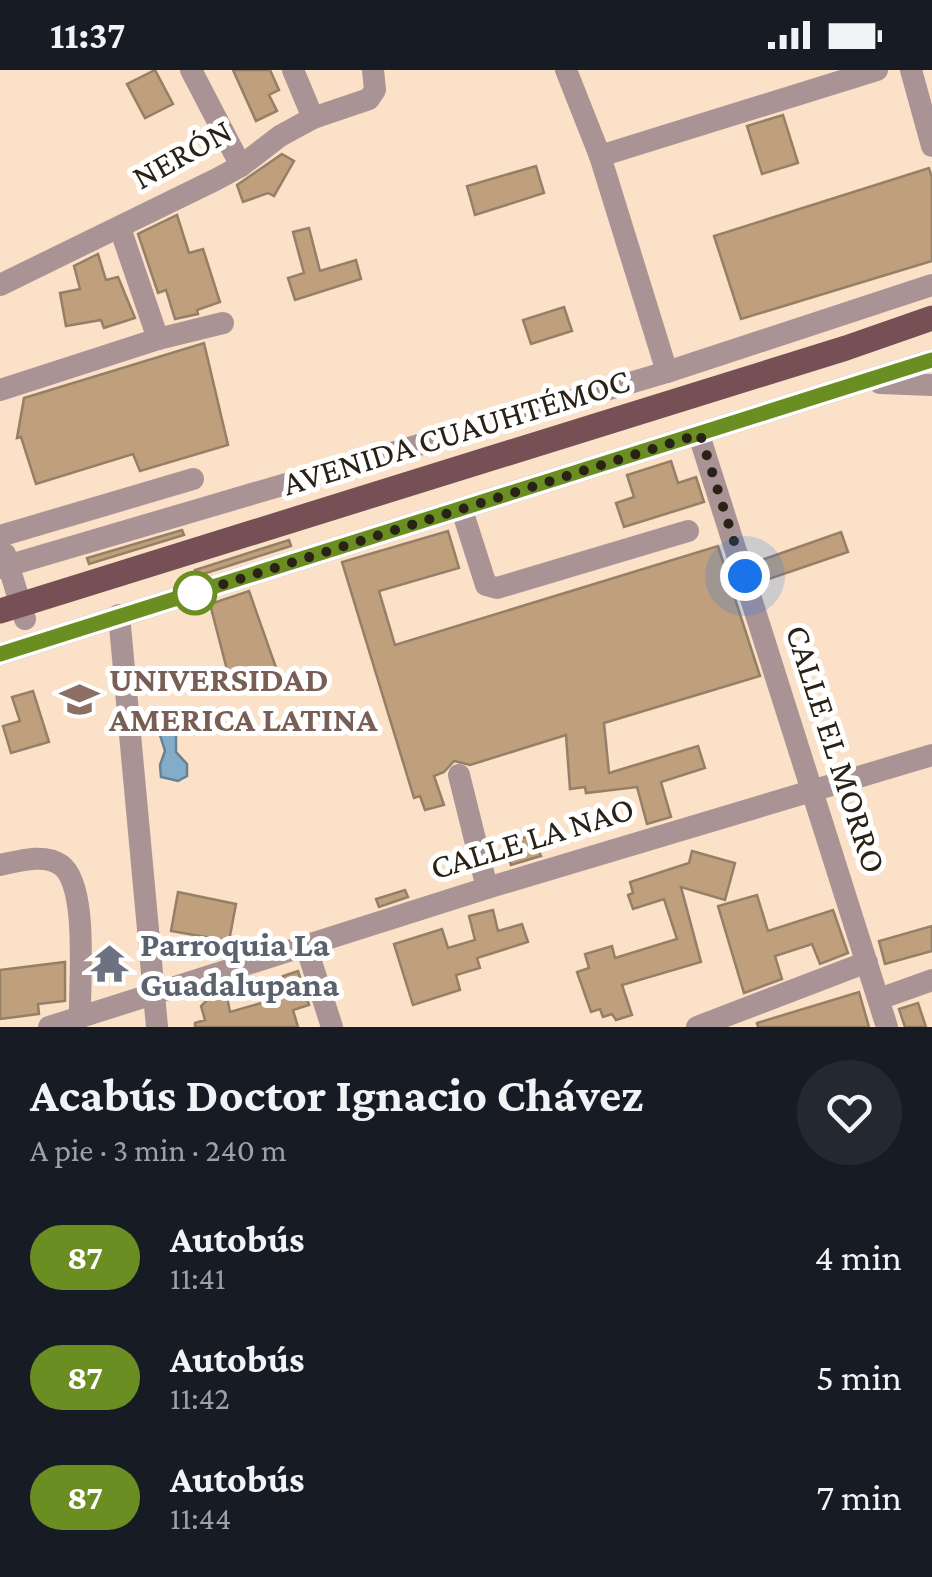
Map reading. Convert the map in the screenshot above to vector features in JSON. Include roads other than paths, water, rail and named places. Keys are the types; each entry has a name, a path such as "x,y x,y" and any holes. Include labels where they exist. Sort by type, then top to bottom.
{"main road":[{"name":"AVENIDA CUAUHTÉMOC","path":"11,616 932,318"},
{"name":"AVENIDA CUAUHTÉMOC","path":"11,616 932,336"}],"street":[{"path":"191,70 242,166"},
{"path":"294,70 312,118"},
{"name":"NERÓN","path":"0,284 242,166 280,136 312,118 369,99 375,90 373,70"},
{"path":"566,70 600,156 667,372"},
{"path":"600,156 878,70"},
{"path":"910,70 932,146"},
{"path":"120,228 158,340"},
{"path":"4,567 667,372 932,285"},
{"path":"0,390 223,323"},
{"path":"0,654 932,360"},
{"path":"866,382 932,385"},
{"name":"CALLE EL MORRO","path":"700,434 887,1027"},
{"path":"11,616 0,539 193,478"},
{"path":"462,510 486,585 496,588 688,531"},
{"path":"119,616 157,1027"},
{"name":"CALLE LA NAO","path":"49,1027 487,888 932,754"},
{"path":"458,775 487,888"},
{"path":"0,865 35,858 58,863 72,878 78,898 80,1018"},
{"path":"306,946 332,1027"},
{"path":"697,1027 866,962"},
{"path":"879,999 932,980"}],"water":[{"path":"169,730 176,734 176,752 187,764 187,776 178,781 161,777 165,751 160,735"}],"place":[{"name":"UNIVERSIDAD AMERICA LATINA","path":"79,699"},
{"name":"Parroquia La Guadalupana","path":"110,964"}]}
